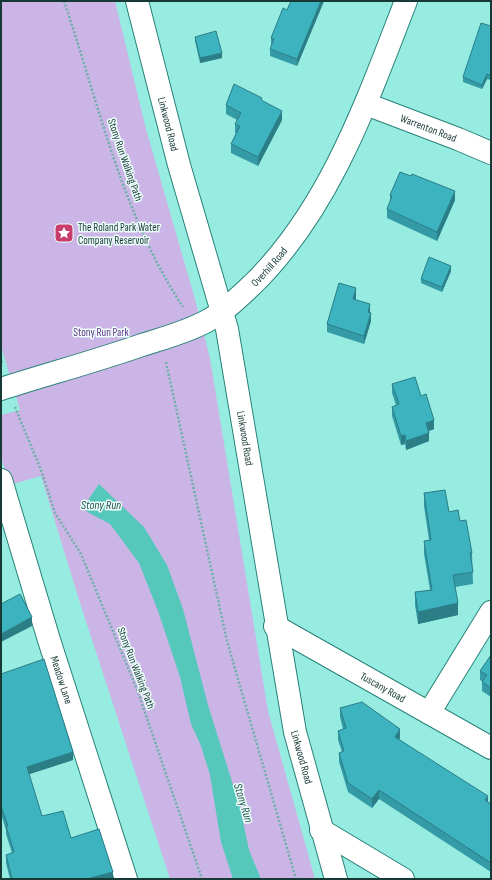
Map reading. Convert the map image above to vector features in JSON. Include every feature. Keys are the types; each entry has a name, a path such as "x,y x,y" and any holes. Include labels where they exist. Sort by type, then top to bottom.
{"street":[{"name":"Linkwood Road","path":"137,1 179,164 222,311 232,356 275,626 294,732 336,879"},
{"name":"Overhill Road","path":"4,388 161,339 194,327 222,311 235,301 270,267 290,242 333,172 366,104 406,1"},
{"name":"Warrenton Road","path":"366,104 452,136 491,153"},
{"name":"Meadow Lane","path":"1,480 49,640 126,879"},
{"path":"429,713 491,612"},
{"name":"Tuscany Road","path":"275,626 491,748"},
{"path":"321,830 403,879"}],"path":[{"name":"Stony Run Walking Path","path":"64,1 119,174 136,217 164,279 187,312"},
{"path":"161,339 227,641 296,879"},
{"name":"Stony Run Walking Path","path":"4,388 41,470 55,513 81,554 138,692 202,879"}],"green space":[{"name":"Stony Run Park","path":"1,1 115,1 146,129 195,299 210,358 268,711 315,879 170,879 80,603 41,476 10,485 1,457 1,415 20,410 1,346"}],"water":[{"name":"Stony Run","path":"99,484 144,527 167,565 183,609 208,705 240,807 249,850 261,879 233,879 221,842 210,775 201,746 191,724 180,677 158,611 139,563 110,524 89,513 83,507"}],"building":[{"path":"291,1 321,1 297,59 270,49 274,39 271,38 283,8 287,10"},
{"path":"481,23 491,26 491,76 487,74 482,85 463,77"},
{"path":"216,31 222,53 200,58 195,37"},
{"path":"234,84 262,98 261,100 282,111 258,157 231,144 240,126 235,124 241,113 226,105"},
{"path":"400,172 411,176 412,174 455,191 437,232 387,209 392,196 390,195"},
{"path":"429,257 451,266 442,287 421,279"},
{"path":"339,283 356,288 353,299 370,304 368,312 371,313 364,336 327,324"},
{"path":"415,377 421,396 426,394 434,420 426,423 429,433 406,441 405,435 401,436 392,407 399,404 392,384"},
{"path":"445,490 449,512 458,510 460,521 466,520 472,553 470,553 473,572 453,575 458,603 418,612 415,592 432,590 424,541 431,540 424,493"},
{"path":"20,594 32,617 1,634 1,604"},
{"path":"491,655 491,688 482,682 487,675 480,671"},
{"path":"44,659 73,752 27,767 42,816 63,811 71,838 99,829 113,872 87,879 12,879 6,855 14,852 6,826 8,826 1,806 1,674"},
{"path":"362,702 400,729 395,737 488,796 485,800 491,804 491,863 379,790 372,799 348,783 339,753 344,751 338,731 346,728 340,708"}],"place":[{"name":"The Roland Park Water Company Reservoir","path":"64,233"}]}
